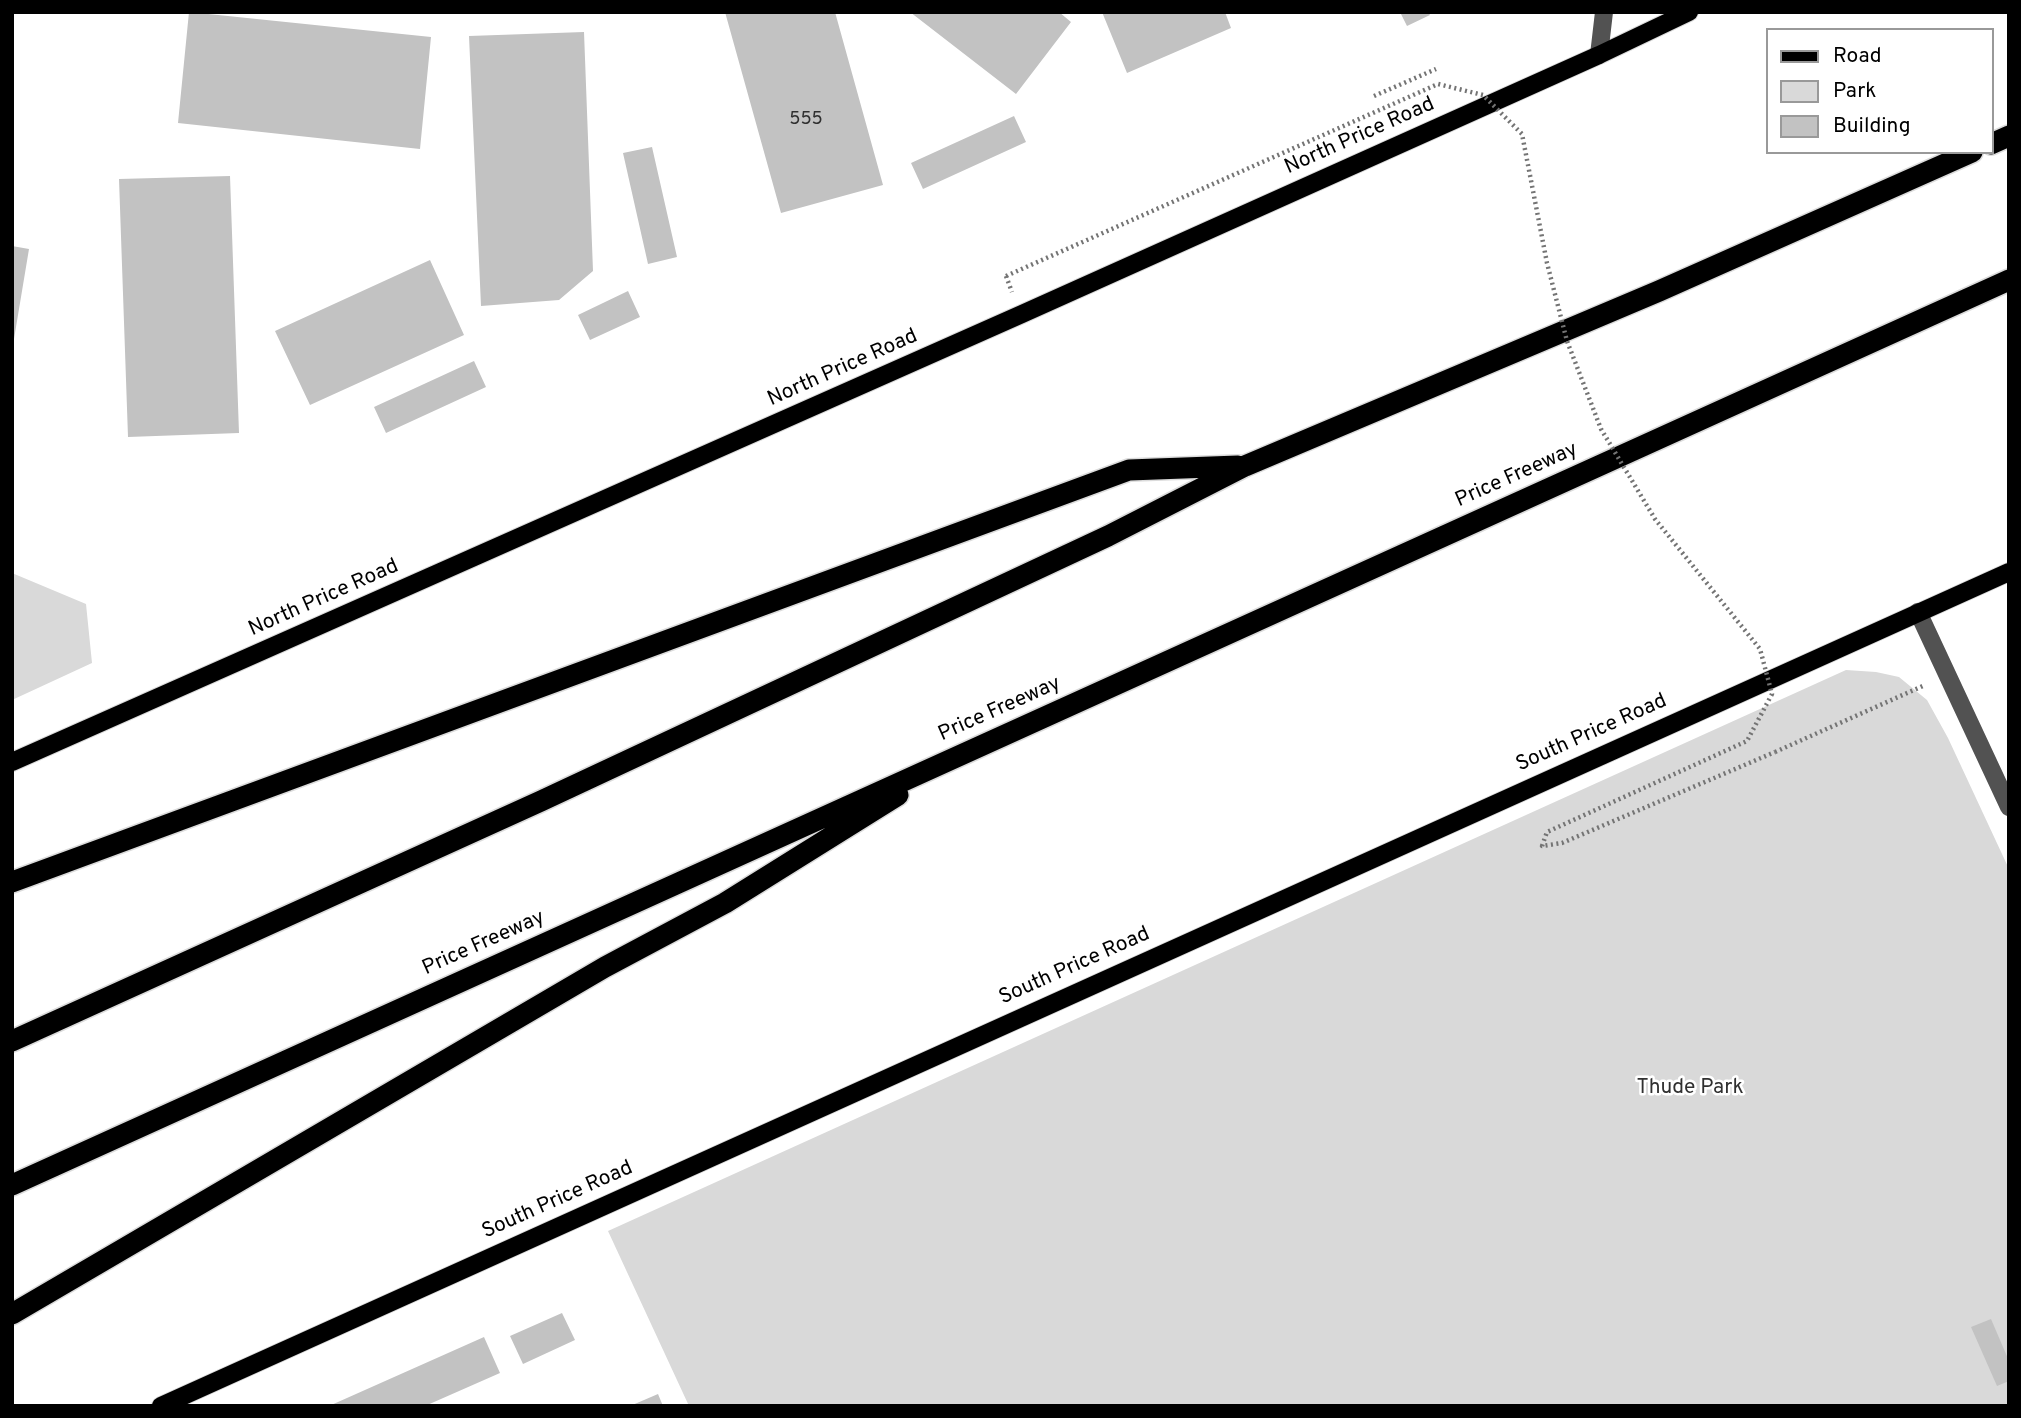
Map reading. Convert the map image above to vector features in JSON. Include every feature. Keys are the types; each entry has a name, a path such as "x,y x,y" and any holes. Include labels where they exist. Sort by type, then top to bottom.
{"highway":[{"path":"1993,143 2009,136"},
{"path":"12,1041 554,795 1108,536 1245,466 1659,291 1967,154"},
{"name":"Price Freeway","path":"12,1185 2009,280"},
{"path":"12,882 1129,470 1245,466"},
{"path":"12,1314 605,967 725,903 968,752"}],"main road":[{"name":"North Price Road","path":"12,762 1009,320 1689,12"},
{"name":"South Price Road","path":"161,1406 2009,572"}],"street":[{"path":"1598,55 1604,12"},
{"path":"1918,612 2009,807"}],"path":[{"path":"1374,96 1436,69"},
{"path":"1006,276 1438,84 1483,94 1522,134 1547,263 1567,341 1601,429 1655,519 1760,649 1772,694 1747,741 1547,832 1542,846 1562,843 1947,675"}],"green space":[{"path":"12,573 86,604 92,663 12,700"},
{"name":"Thude Park","path":"1846,670 1899,677 1927,700 1948,738 2009,869 2009,1406 689,1406 608,1231"}],"building":[{"path":"189,12 431,37 420,149 178,123"},
{"path":"725,12 835,12 883,185 781,213"},
{"path":"910,12 1059,12 1071,22 1016,94"},
{"path":"1102,12 1225,12 1231,28 1127,73"},
{"path":"1400,12 1428,12 1430,15 1407,26"},
{"path":"584,32 593,271 559,300 481,306 469,36"},
{"path":"1014,116 1026,142 923,189 911,163"},
{"path":"652,147 677,257 648,264 623,153"},
{"path":"230,176 239,433 128,437 119,179"},
{"path":"12,246 29,249 14,339 12,339"},
{"path":"430,260 464,335 310,405 275,331"},
{"path":"628,291 640,317 590,340 578,315"},
{"path":"474,361 486,387 386,433 374,407"},
{"path":"562,1313 575,1340 523,1364 510,1336"},
{"path":"1991,1319 2009,1361 2009,1381 1997,1386 1971,1327"},
{"path":"484,1337 500,1373 425,1406 329,1406"},
{"path":"658,1394 663,1406 630,1406"}]}
